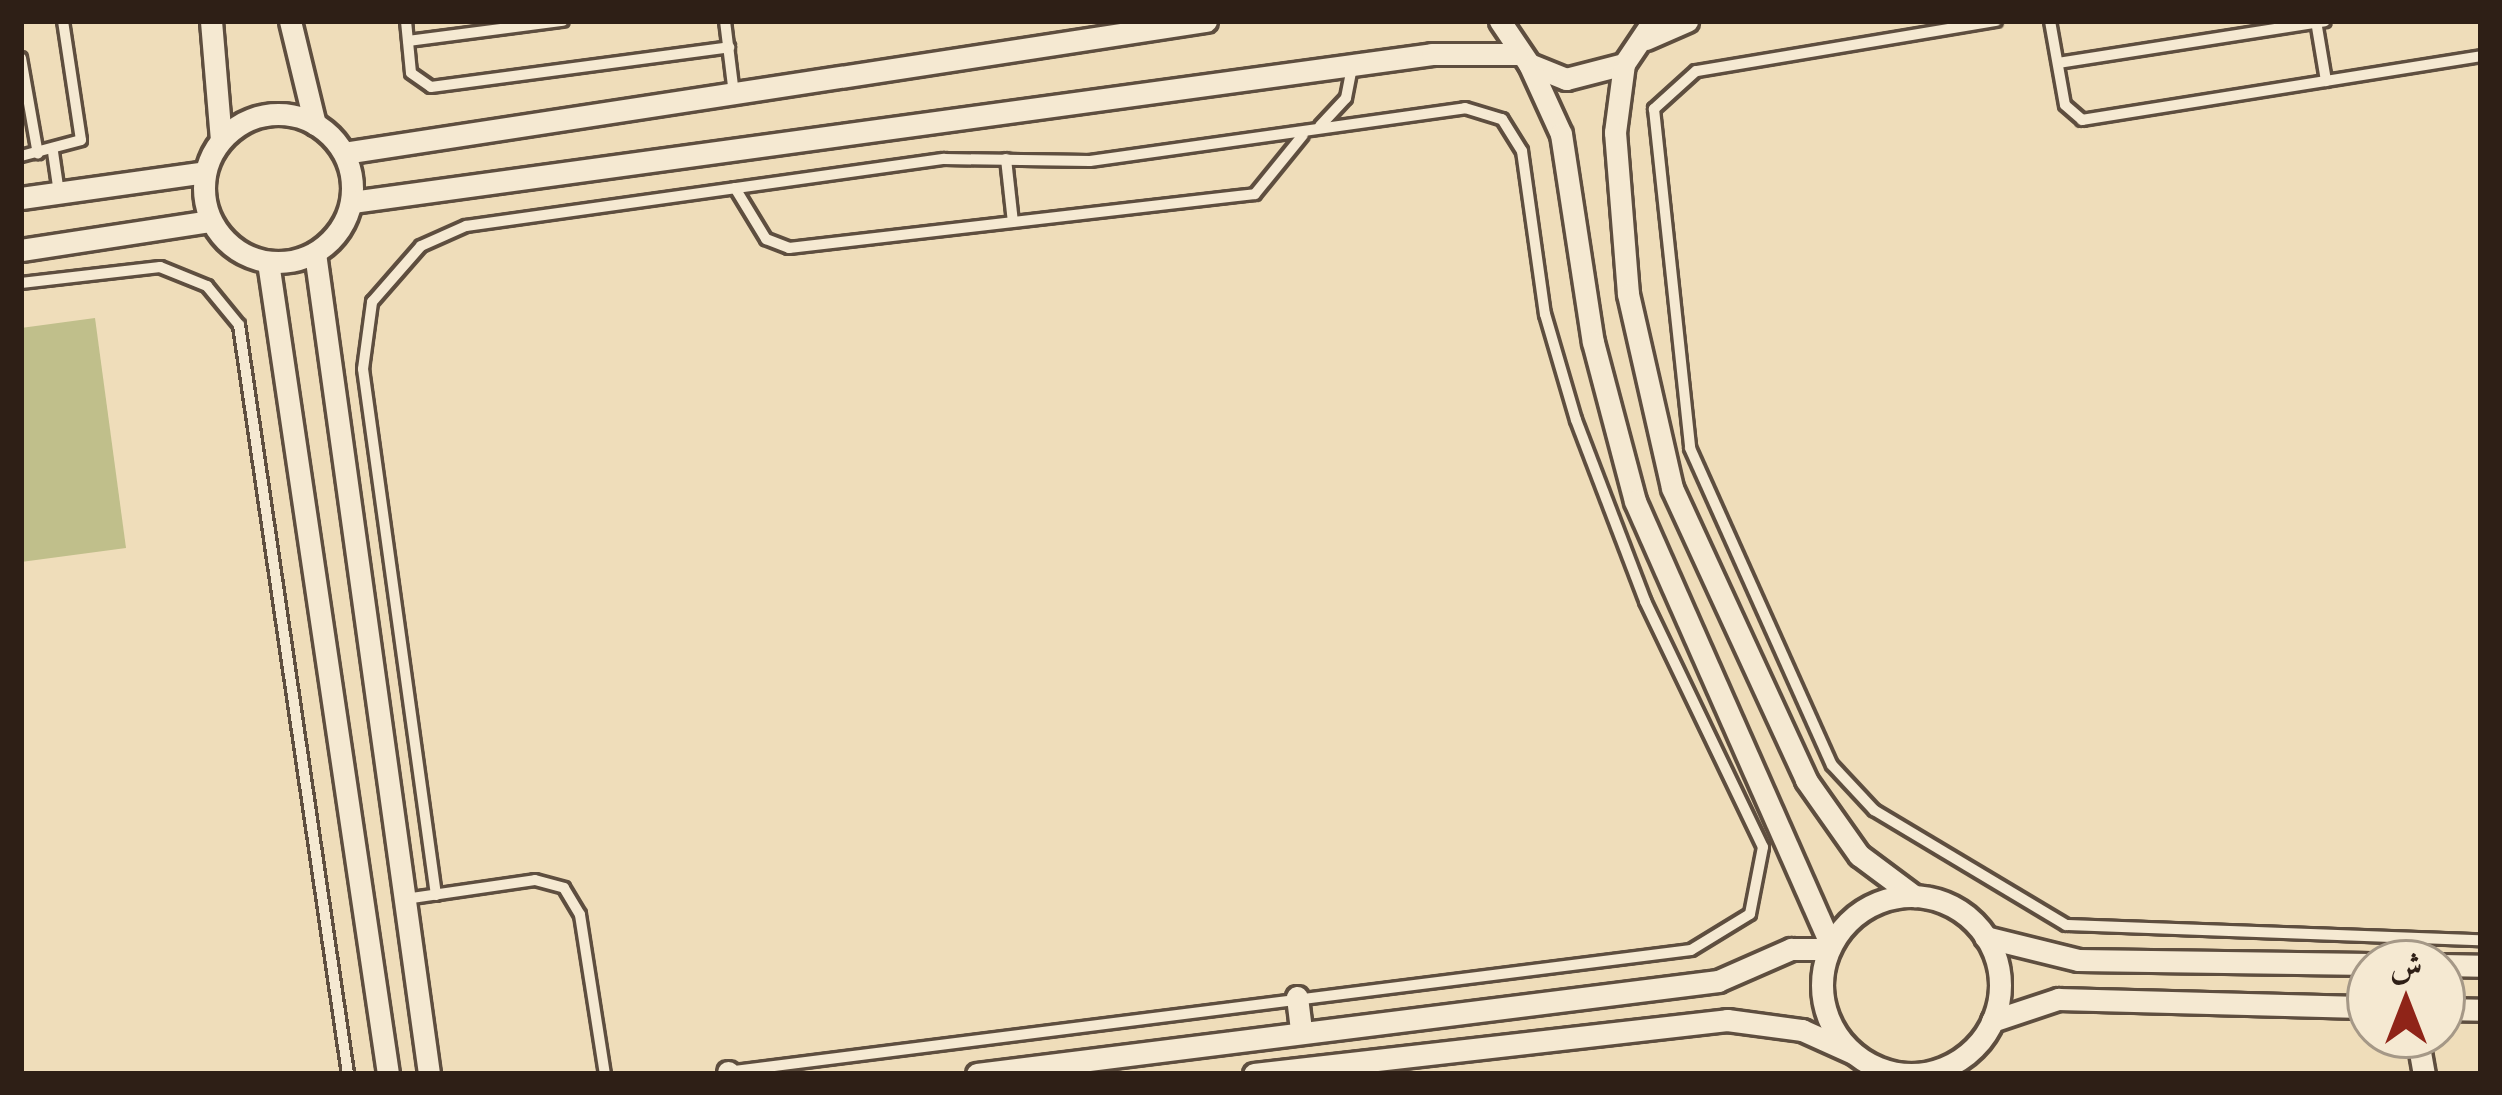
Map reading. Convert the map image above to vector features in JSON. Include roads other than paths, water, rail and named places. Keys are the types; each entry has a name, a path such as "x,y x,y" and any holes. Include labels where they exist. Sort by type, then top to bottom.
{"street":[{"path":"211,21 221,140"},
{"path":"268,262 315,253 352,202 344,153 315,124 290,21"},
{"path":"344,153 1206,21"},
{"path":"1499,21 1561,134 1593,342 1635,501 1830,947 1824,1005 1868,1064"},
{"path":"1254,1074 1727,1019 1868,1064 1917,1073 1958,1066 1992,1021 1999,972 1985,937 1955,908 1914,896 1858,855 1818,800 1678,508 1628,294 1616,132 1624,64 1649,30 1687,21"},
{"path":"352,202 1352,65 1523,59 1566,80 1624,64"},
{"path":"211,221 205,172 221,140 256,117 315,124"},
{"path":"21,198 205,172"},
{"path":"21,250 211,221 268,262 388,1074"},
{"path":"315,253 429,1074"},
{"path":"977,1074 1112,1065 1301,1032 1718,981 1791,949 1830,947 1865,908 1914,896"},
{"path":"1985,937 2078,960 2346,964"},
{"path":"1297,997 1301,1032"},
{"path":"1992,1021 2057,999 2346,1006"}],"lane":[{"path":"21,156 52,152 82,135 63,21"},
{"path":"406,21 413,78 431,88 728,47"},
{"path":"408,41 563,21"},
{"path":"725,21 734,94"},
{"path":"1996,21 1696,71 1654,109 1690,448 1832,765 1874,810 2066,925 2481,940"},
{"path":"2050,21 2066,105 2082,120 2481,56"},
{"path":"2058,63 2325,21"},
{"path":"2316,22 2326,81"},
{"path":"21,58 38,154"},
{"path":"735,188 781,247 1263,192 1286,145 1315,129 1346,98 1352,65"},
{"path":"436,895 365,392 373,302 421,246 466,226 735,188 1006,159 1090,161 1478,109 1518,138 1569,399 1765,864 1750,914 1708,946 718,1074"},
{"path":"52,152 59,193"},
{"path":"1006,159 1013,222"},
{"path":"21,283 160,267 207,286 239,325 348,1074"},
{"path":"405,899 535,880 572,896 604,1074"}]}
